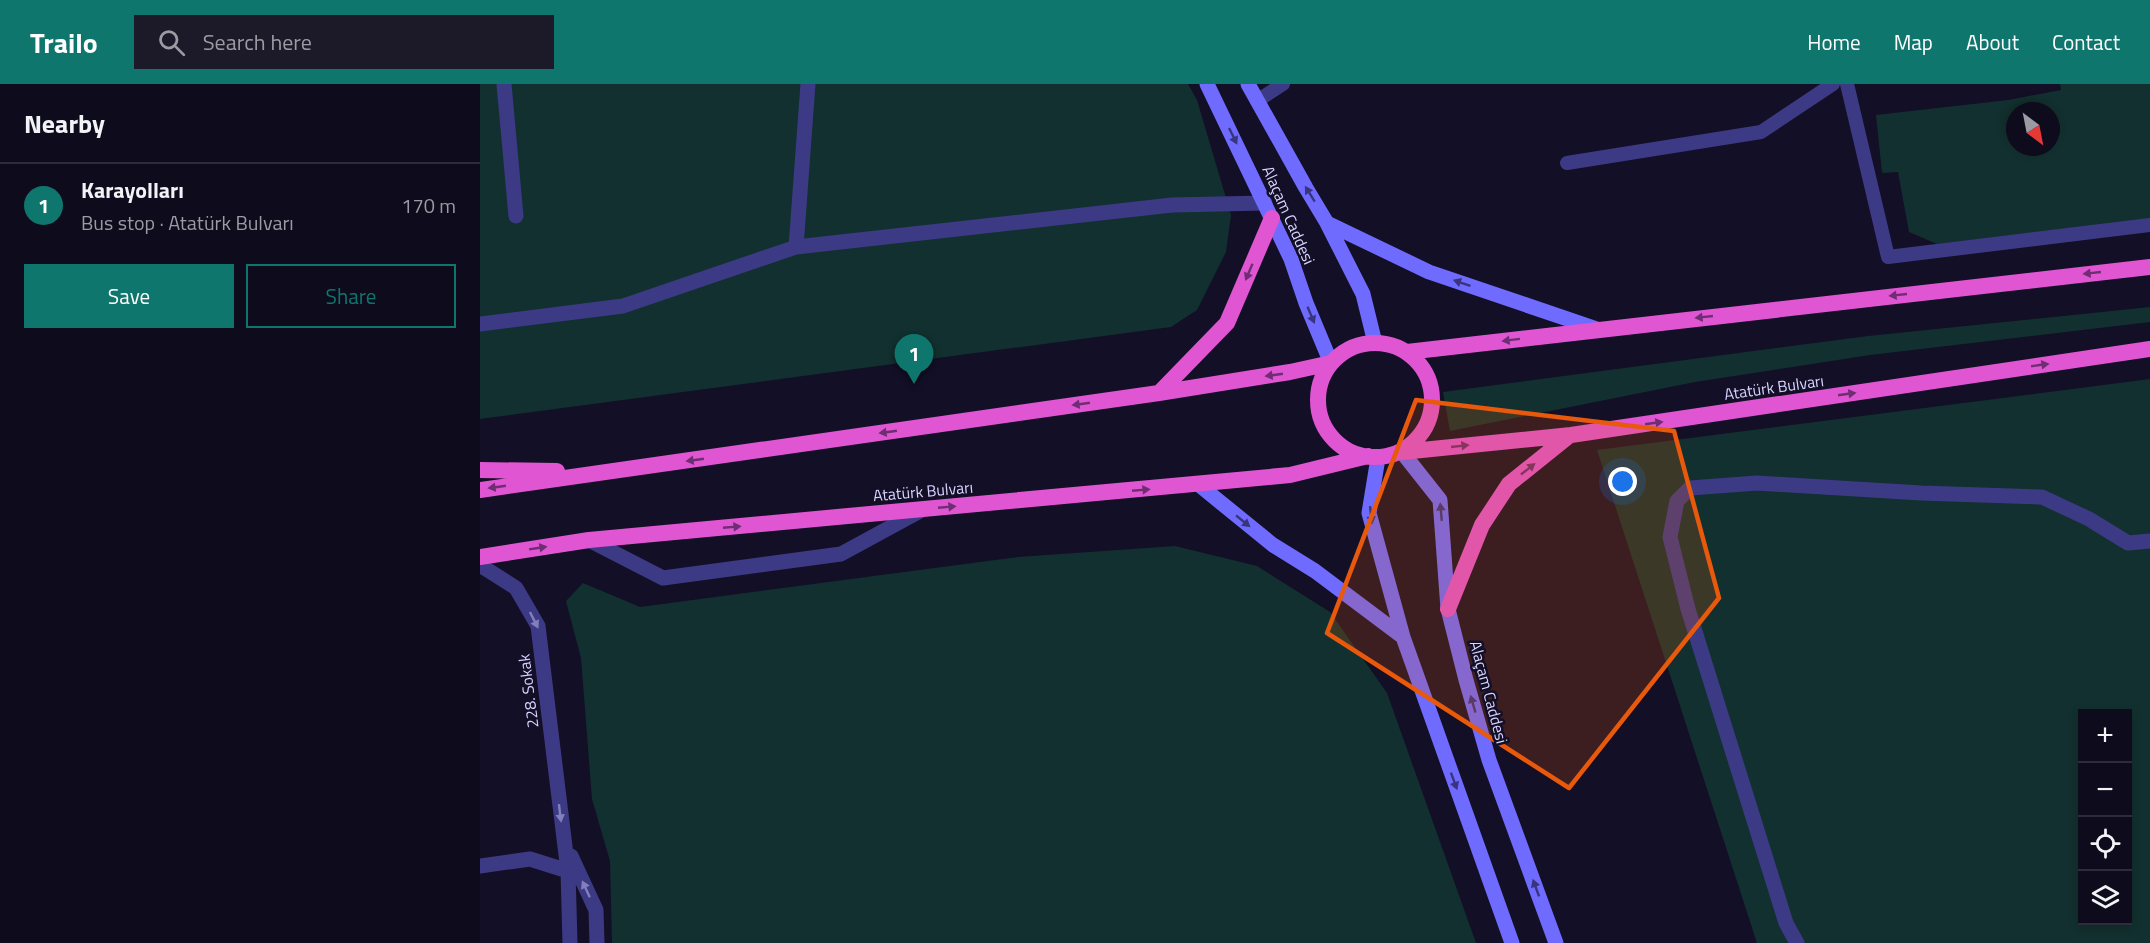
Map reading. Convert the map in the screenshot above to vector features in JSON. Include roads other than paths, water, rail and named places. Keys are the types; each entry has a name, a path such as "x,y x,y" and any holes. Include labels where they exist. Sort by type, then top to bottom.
{"highway":[{"path":"1159,393 1227,323 1268,211"},
{"path":"1407,352 2150,267"},
{"path":"1375,343 1392,345 1407,352 1419,363 1428,378 1432,394 1431,411 1425,427 1402,452 1373,457 1351,451 1337,442 1326,428 1320,412 1319,395 1322,378 1331,363 1344,352 1359,345 1375,343"},
{"name":"Atatürk Bulvarı","path":"1402,452 1571,435 2150,349"},
{"path":"480,490 1159,393 1290,372 1331,363"},
{"path":"1448,609 1482,525 1509,484 1571,435"},
{"name":"Atatürk Bulvarı","path":"480,557 589,540 1290,475 1373,457"},
{"path":"480,470 618,471"}],"main road":[{"name":"Alaçam Caddesi","path":"1207,84 1291,259 1331,363"},
{"name":"Alaçam Caddesi","path":"1248,84 1327,223 1363,294 1375,343"},
{"path":"1327,223 1429,272 1597,329"},
{"name":"Alaçam Caddesi","path":"1402,452 1440,500 1448,609 1489,760 1556,943"},
{"path":"1373,457 1369,513 1403,637 1512,943"},
{"path":"1198,484 1273,544 1315,571 1403,637"}],"street":[{"path":"504,84 516,216"},
{"path":"796,247 808,84"},
{"path":"480,324 623,306 796,247 1172,205 1268,211"},
{"path":"1797,943 1786,923 1688,609 1670,537 1677,501 1690,488 1757,483 1921,493 2042,497 2089,519 2128,543 2150,541"},
{"path":"589,540 663,578 841,554 922,510"},
{"name":"228. Sokak","path":"480,565 516,588 538,626 568,871 570,943"},
{"name":"228. Sokak","path":"563,838 596,910 597,943"},
{"path":"480,867 530,859 568,871"}],"lane":[{"path":"1257,101 1283,84"},
{"path":"1567,163 1761,132 1833,84"},
{"path":"1847,84 1888,257 2150,225"}],"place":[{"name":"Karayolları","path":"914,384"}]}
